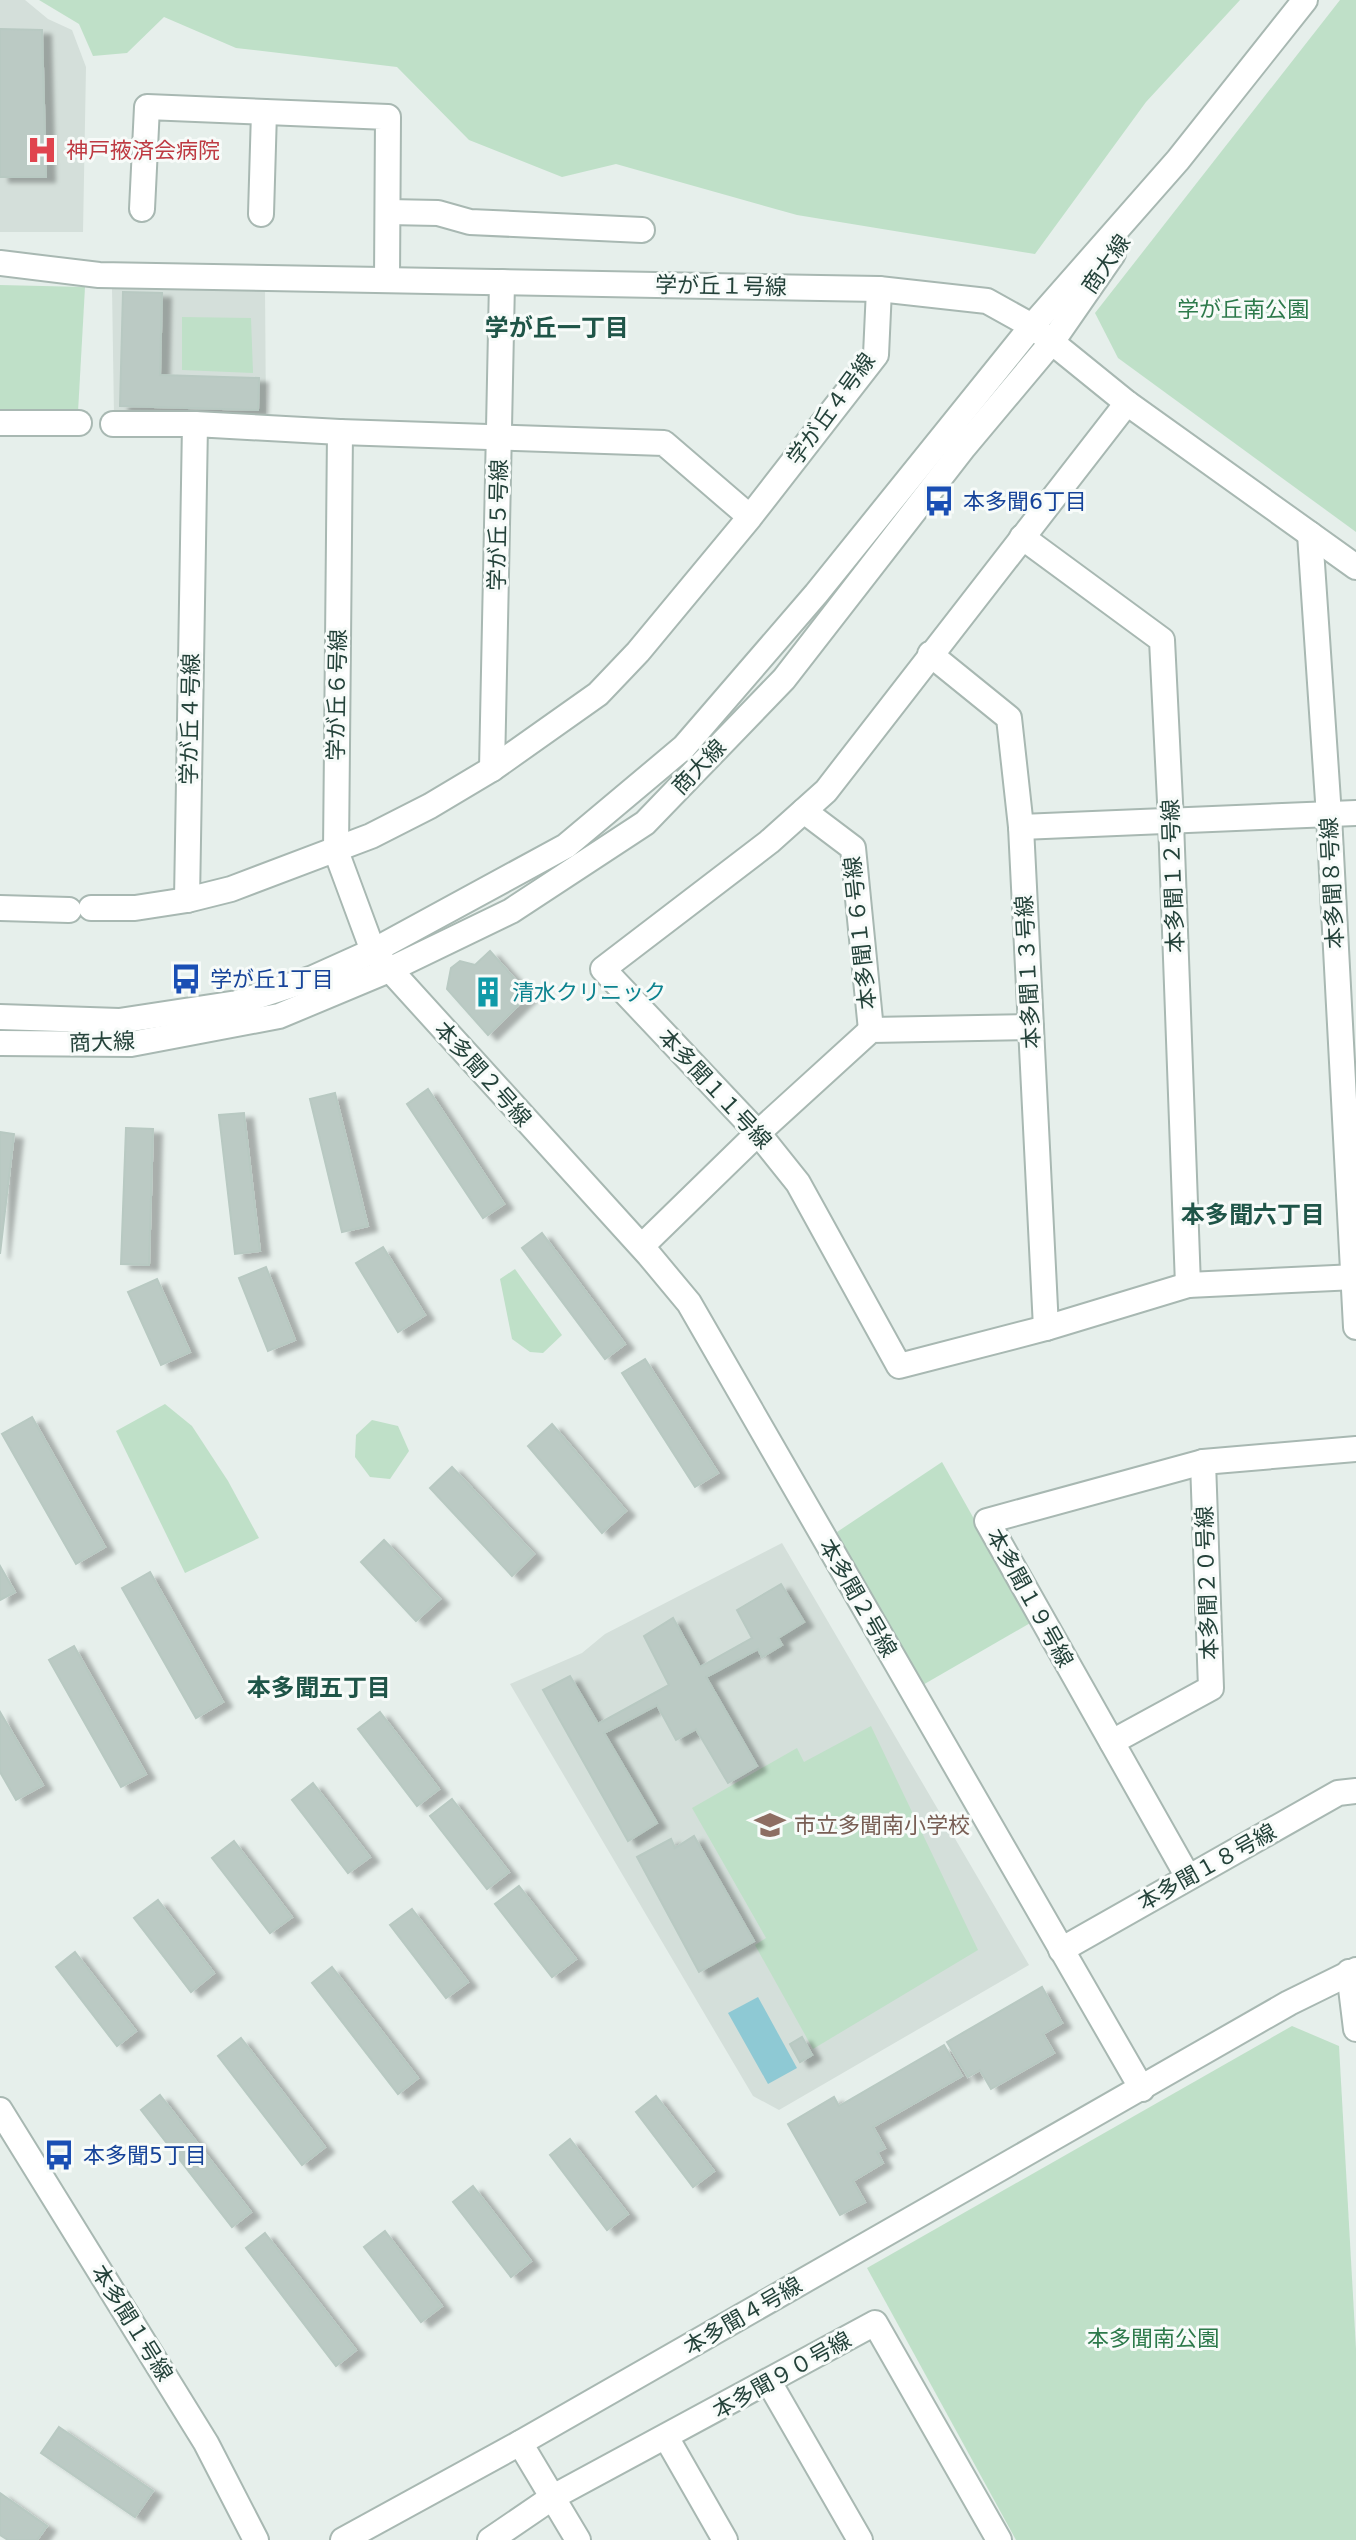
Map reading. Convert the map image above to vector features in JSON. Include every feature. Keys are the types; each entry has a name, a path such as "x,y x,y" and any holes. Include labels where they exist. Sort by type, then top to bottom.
{"street":[{"name":"商大線","path":"0,1043 131,1044 279,1016 381,960 566,846 684,747 816,594 1032,326 1178,160 1305,0"},
{"path":"142,209 147,95 264,112 388,117 387,280"},
{"path":"261,214 264,112"},
{"name":"商大線","path":"0,1017 119,1021 237,1003 381,960 511,911 645,823 784,679 964,447 1052,342 1178,160"},
{"path":"388,212 438,213 470,222 595,217 642,230"},
{"name":"学が丘１号線","path":"0,263 99,275 879,289 987,301 1032,326 1127,403 1356,567"},
{"name":"学が丘５号線","path":"492,769 502,282"},
{"name":"学が丘４号線","path":"195,424 187,900 231,889 336,851 430,806 492,769 598,694 638,652 750,517 876,355 879,289"},
{"name":"本多聞１１号線","path":"1127,403 826,791 769,842 603,969 758,1133 798,1183 899,1366 1046,1328 1188,1285 1354,1277"},
{"path":"0,438 0,423 79,423"},
{"path":"113,424 195,424 664,443 750,517"},
{"name":"学が丘６号線","path":"340,432 336,851 381,960"},
{"name":"本多聞８号線","path":"1310,534 1329,816 1356,1327"},
{"name":"本多聞１２号線","path":"1022,537 1162,640 1188,1285"},
{"name":"本多聞１３号線","path":"930,654 1009,718 1021,827 1046,1328"},
{"name":"本多聞１６号線","path":"804,811 853,848 871,1030"},
{"path":"1021,827 1356,813"},
{"path":"0,908 135,908 187,900"},
{"name":"本多聞２号線","path":"381,960 642,1246 689,1303 1142,2089"},
{"path":"642,1246 758,1133 871,1030 1031,1027"},
{"name":"本多聞１９号線","path":"1188,1877 987,1521 1203,1462 1356,1449"},
{"name":"本多聞２０号線","path":"1112,1742 1211,1688 1203,1462"},
{"name":"本多聞１８号線","path":"1061,1950 1338,1793 1356,1791"},
{"path":"1142,2089 1289,2003 1352,1971 1356,2029"},
{"name":"本多聞４号線","path":"343,2540 520,2443 1142,2089"},
{"name":"本多聞１号線","path":"0,2110 206,2443 256,2540"},
{"name":"本多聞９０号線","path":"490,2540 553,2497 875,2323 999,2540"},
{"path":"769,2382 860,2540"},
{"path":"666,2437 725,2540"},
{"path":"520,2443 578,2540"}],"shaded area":[{"name":"神戸掖済会病院","path":"0,0 25,0 48,19 72,30 86,67 83,232 0,232"},
{"path":"112,287 265,288 266,420 114,416"},
{"name":"市立多聞南小学校","path":"782,1543 1029,1965 779,2110 753,2096 510,1684 582,1653 605,1634"}],"green space":[{"path":"39,0 1240,0 1146,102 1035,254 797,215 616,164 562,177 469,140 397,67 236,48 164,17 127,53 93,56 79,24"},
{"name":"学が丘南公園","path":"1340,0 1356,0 1356,532 1118,358 1095,313"},
{"path":"0,285 85,287 78,412 0,411"},
{"path":"182,317 251,318 253,373 182,370"},
{"path":"515,1269 562,1335 543,1353 530,1352 512,1339 500,1279"},
{"path":"165,1404 192,1426 228,1481 259,1538 185,1573 116,1431"},
{"path":"372,1420 398,1426 409,1451 390,1479 370,1477 355,1457 356,1435"},
{"path":"942,1462 1032,1622 921,1686 837,1532"},
{"path":"871,1726 978,1950 813,2049 755,1945 766,1938 692,1808 797,1748 804,1762"},
{"name":"本多聞南公園","path":"1292,2026 1339,2046 1356,2349 1356,2540 1016,2540 867,2268"}],"water":[{"path":"758,1997 797,2068 768,2084 728,2013"}],"building":[{"path":"0,29 42,30 46,177 0,177"},
{"path":"123,292 162,293 160,375 259,378 258,410 120,406"},
{"name":"清水クリニック","path":"490,951 529,995 488,1035 447,989 451,968 460,961 475,965"},
{"path":"428,1089 504,1204 483,1218 407,1104"},
{"path":"335,1093 368,1226 342,1232 310,1099"},
{"path":"244,1113 260,1251 235,1254 219,1115"},
{"path":"126,1128 153,1129 149,1265 121,1264"},
{"path":"0,1132 14,1134 0,1254"},
{"path":"542,1233 625,1344 605,1359 522,1248"},
{"path":"383,1247 425,1315 398,1332 356,1263"},
{"path":"266,1267 295,1340 268,1351 239,1278"},
{"path":"157,1279 190,1352 161,1365 128,1292"},
{"path":"645,1359 718,1473 695,1487 622,1373"},
{"path":"32,1417 105,1547 76,1564 2,1434"},
{"path":"552,1424 626,1511 602,1533 528,1446"},
{"path":"452,1467 534,1554 512,1576 430,1488"},
{"path":"384,1540 440,1599 416,1621 361,1562"},
{"path":"0,1566 15,1592 0,1600"},
{"path":"150,1572 223,1702 196,1718 122,1588"},
{"path":"781,1584 804,1622 778,1638 782,1645 762,1657 758,1649 706,1677 757,1766 728,1783 696,1729 676,1740 657,1705 604,1733 657,1823 628,1841 543,1690 570,1676 598,1724 669,1685 644,1636 673,1618 700,1667 752,1638 737,1610"},
{"path":"74,1646 146,1774 121,1787 49,1660"},
{"path":"0,1712 43,1785 16,1800 0,1772"},
{"path":"380,1712 439,1789 417,1806 358,1729"},
{"path":"313,1783 370,1857 348,1873 292,1800"},
{"path":"452,1799 509,1872 487,1889 430,1816"},
{"path":"694,1836 754,1941 699,1972 637,1857 671,1839 675,1848"},
{"path":"234,1841 292,1917 270,1933 212,1858"},
{"path":"519,1886 576,1959 552,1977 495,1904"},
{"path":"158,1900 214,1973 191,1992 134,1918"},
{"path":"412,1909 468,1982 446,1998 390,1925"},
{"path":"75,1952 136,2031 117,2046 56,1967"},
{"path":"332,1967 418,2078 398,2094 312,1983"},
{"path":"1042,1987 1062,2023 1043,2034 1054,2053 991,2089 980,2070 968,2077 947,2042"},
{"path":"802,2037 812,2055 800,2062 790,2044"},
{"path":"241,2038 325,2147 302,2165 218,2056"},
{"path":"944,2045 962,2076 873,2127 885,2148 877,2152 883,2163 853,2181 865,2202 840,2215 788,2124 834,2097 839,2106"},
{"path":"160,2095 251,2212 232,2227 141,2110"},
{"path":"656,2096 714,2171 693,2187 636,2112"},
{"path":"570,2139 628,2214 607,2230 550,2155"},
{"path":"473,2186 531,2261 511,2277 453,2202"},
{"path":"385,2231 442,2306 421,2322 364,2247"},
{"path":"265,2233 356,2350 336,2366 246,2248"},
{"path":"59,2427 153,2491 135,2517 41,2453"},
{"path":"0,2493 47,2526 37,2540 8,2540 0,2535"}],"place":[{"name":"神戸掖済会病院","path":"42,150"},
{"name":"本多聞6丁目","path":"939,501"},
{"name":"学が丘1丁目","path":"186,979"},
{"name":"清水クリニック","path":"488,992"},
{"name":"市立多聞南小学校","path":"770,1825"},
{"name":"本多聞5丁目","path":"59,2155"}],"district":[{"name":"学が丘一丁目","path":"557,328"},
{"name":"本多聞六丁目","path":"1253,1215"},
{"name":"本多聞五丁目","path":"319,1688"}]}
